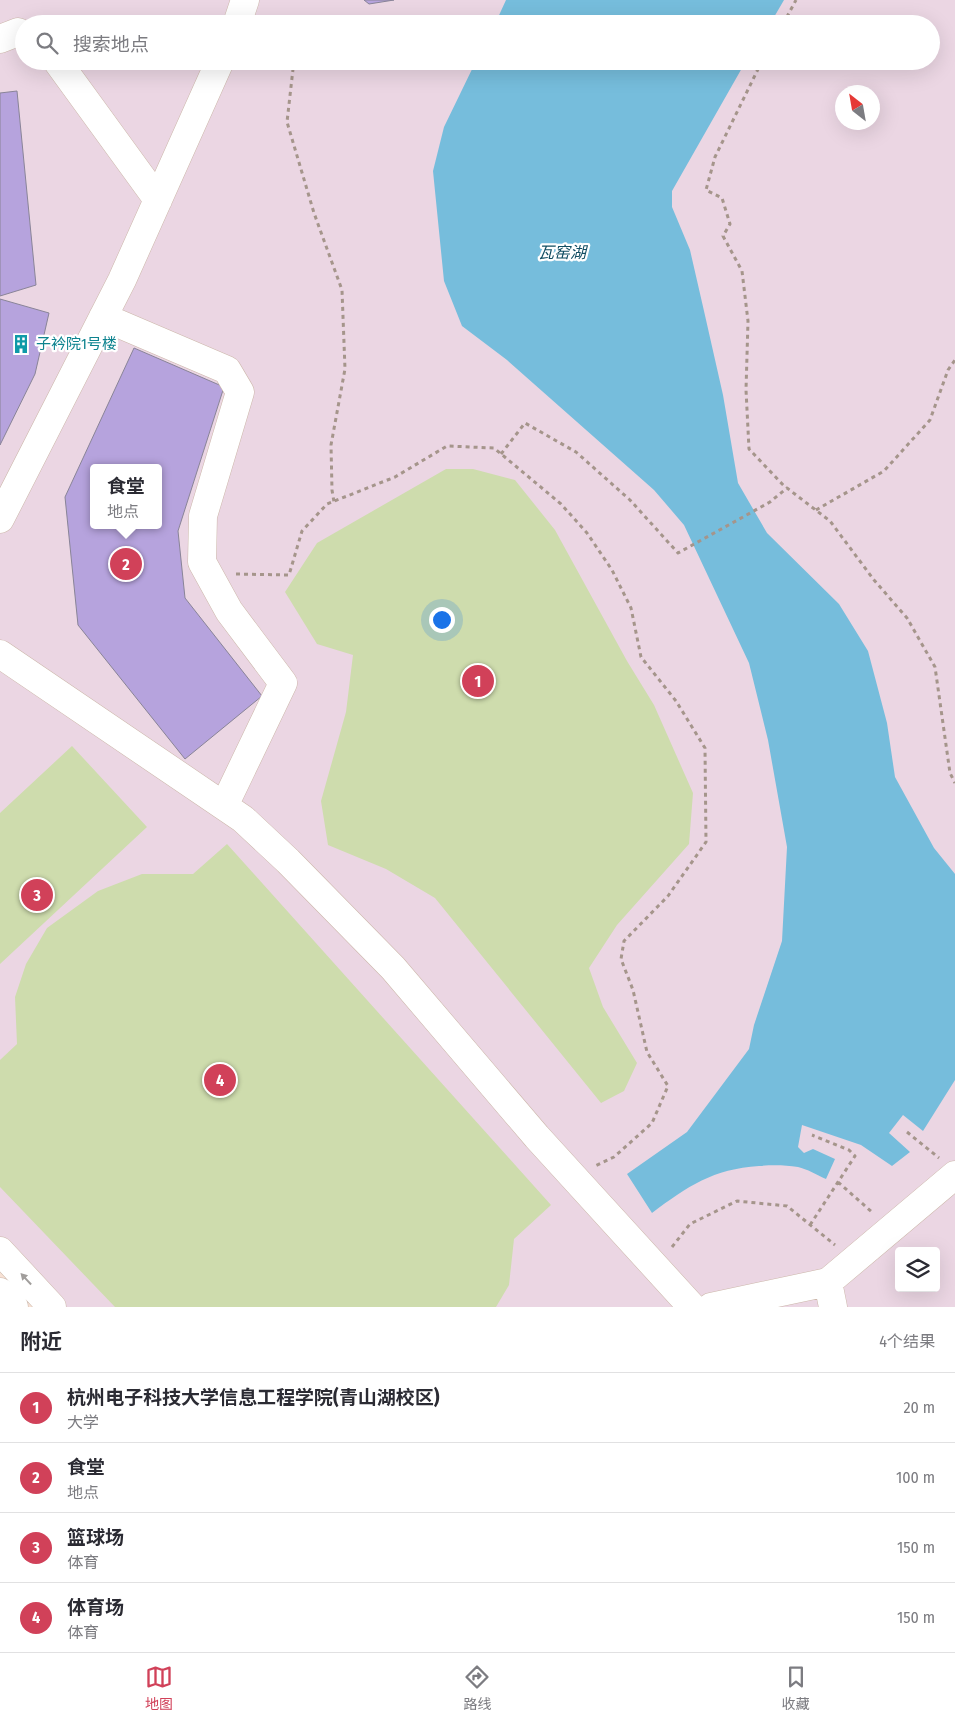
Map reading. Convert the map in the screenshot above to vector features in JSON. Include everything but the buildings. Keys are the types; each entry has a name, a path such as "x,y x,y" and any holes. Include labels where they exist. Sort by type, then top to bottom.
{"street":[{"path":"239,15 245,0"},
{"path":"0,39 15,33"},
{"path":"64,70 158,200"},
{"path":"0,519 122,280 216,70"},
{"path":"103,317 227,370 240,392 203,516 202,562 229,611 283,683 224,806"},
{"path":"0,654 243,819 288,861 392,968 573,1177 692,1307"},
{"path":"711,1307 830,1294 853,1260 950,1175"},
{"path":"0,1251 52,1307"},
{"path":"0,1292 14,1307"}],"path":[{"path":"788,15 796,0"},
{"path":"292,70 287,122 314,213 342,290 345,368 331,445 334,502"},
{"path":"758,70 715,156 706,190 722,198 730,224 723,236 742,271 748,321 746,390 749,448 786,488 830,520 874,580 907,618 935,667 950,773 955,783"},
{"path":"816,510 884,471 930,420 948,370 955,360"},
{"path":"501,454 525,423 576,452 630,500 678,553 770,502 786,488"},
{"path":"208,574 289,575 302,531 326,504 395,477 447,446 494,448 560,504 587,533 612,570 631,608 641,657 676,701 705,748 706,842 668,896 624,941 621,959 633,990 647,1052 668,1086 652,1123 614,1157 573,1177"},
{"path":"906,1132 950,1175"},
{"path":"810,1225 855,1156 849,1150 812,1135"},
{"path":"838,1182 891,1228"},
{"path":"656,1268 690,1224 737,1201 787,1206 853,1260"}],"shaded area":[{"path":"0,0 955,0 955,1307 60,1307 0,1239"}],"green space":[{"path":"446,469 473,469 515,480 555,530 627,661 654,705 693,793 689,844 617,925 589,968 603,1007 637,1063 624,1091 601,1103 435,898 386,869 328,845 321,801 346,712 353,655 317,644 285,592 317,543"},
{"path":"72,746 147,827 0,964 0,813"},
{"path":"227,844 551,1205 514,1239 509,1285 496,1307 115,1307 0,1187 0,1060 17,1044 15,997 26,964 47,928 98,891 142,874 193,874"}],"water":[{"path":"506,0 784,0 775,15 499,15"},
{"name":"瓦窑湖","path":"472,70 741,70 672,191 672,207 690,250 723,395 738,483 767,533 839,604 868,651 887,723 895,777 934,848 955,874 955,1080 923,1131 903,1115 889,1133 910,1152 892,1166 861,1145 802,1125 798,1147 804,1153 813,1149 835,1159 826,1179 805,1169 793,1166 769,1165 743,1168 702,1180 652,1213 627,1174 687,1132 749,1049 754,1025 782,941 787,847 768,740 749,663 684,525 654,490 507,360 462,326 444,281 433,171 444,127"}],"place":[{"name":"子衿院1号楼","path":"21,344"},
{"name":"食堂","path":"126,564"},
{"name":"杭州电子科技大学信息工程学院(青山湖校区)","path":"478,681"},
{"name":"篮球场","path":"37,895"},
{"name":"体育场","path":"220,1080"}]}
